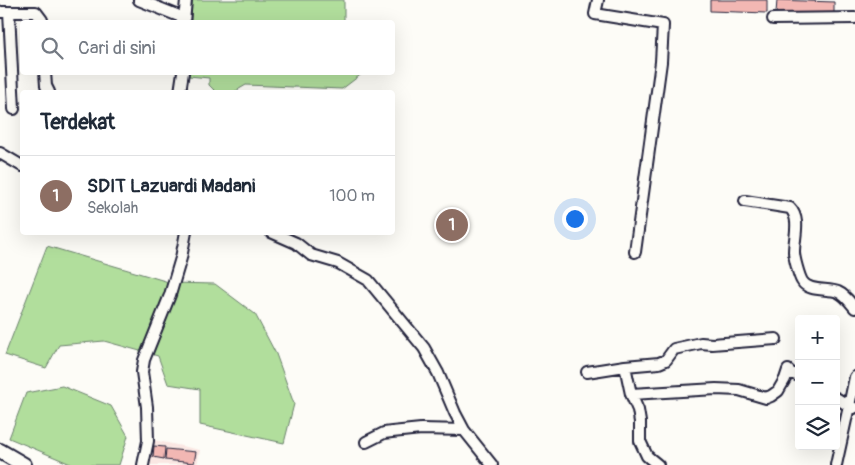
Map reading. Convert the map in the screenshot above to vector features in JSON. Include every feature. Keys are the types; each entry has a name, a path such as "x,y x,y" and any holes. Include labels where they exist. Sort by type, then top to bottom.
{"main road":[{"path":"0,451 24,465"}],"street":[{"path":"37,0 36,12 42,20"},
{"path":"145,1 184,20 186,0"},
{"path":"598,0 596,14 663,25 662,62 635,252"},
{"path":"14,109 4,12 36,12"},
{"path":"773,19 855,18"},
{"path":"45,75 46,86 49,90"},
{"path":"180,90 183,75"},
{"path":"0,153 20,165"},
{"path":"745,201 790,208 794,212 796,222 794,254 802,282 807,287 834,290 841,294 855,308"},
{"path":"143,465 148,441 147,407 142,372 144,360 170,295 185,235"},
{"path":"288,236 311,255 338,263 368,280 424,348 438,373 464,430 492,465"},
{"path":"587,372 659,363 666,360 674,350 701,343 712,344 776,339"},
{"path":"625,366 631,394 638,410 640,441 649,461 658,465"},
{"path":"631,394 716,389 739,390 766,398 778,391 788,370 791,374 795,375"},
{"path":"836,465 852,407 855,377"},
{"path":"840,400 852,407"},
{"path":"366,442 384,433 392,432 421,429 464,430"}],"shaded area":[{"path":"149,439 200,450 197,465 144,465"}],"green space":[{"path":"192,0 344,0 344,20 191,20"},
{"path":"360,75 342,89 246,85 237,90 214,90 209,85 209,78 189,76"},
{"path":"47,246 172,283 215,284 255,314 276,354 294,404 284,443 200,425 200,389 168,384 158,356 104,341 59,345 46,368 5,355"},
{"path":"62,386 111,406 128,436 119,465 73,465 9,438 26,393"}],"building":[{"path":"710,0 767,0 767,13 710,11"},
{"path":"777,0 834,2 834,15 776,13"},
{"path":"154,446 165,447 164,459 153,457"},
{"path":"166,449 196,452 194,463 165,460"}],"place":[{"name":"SDIT Lazuardi Madani","path":"452,225"}]}
